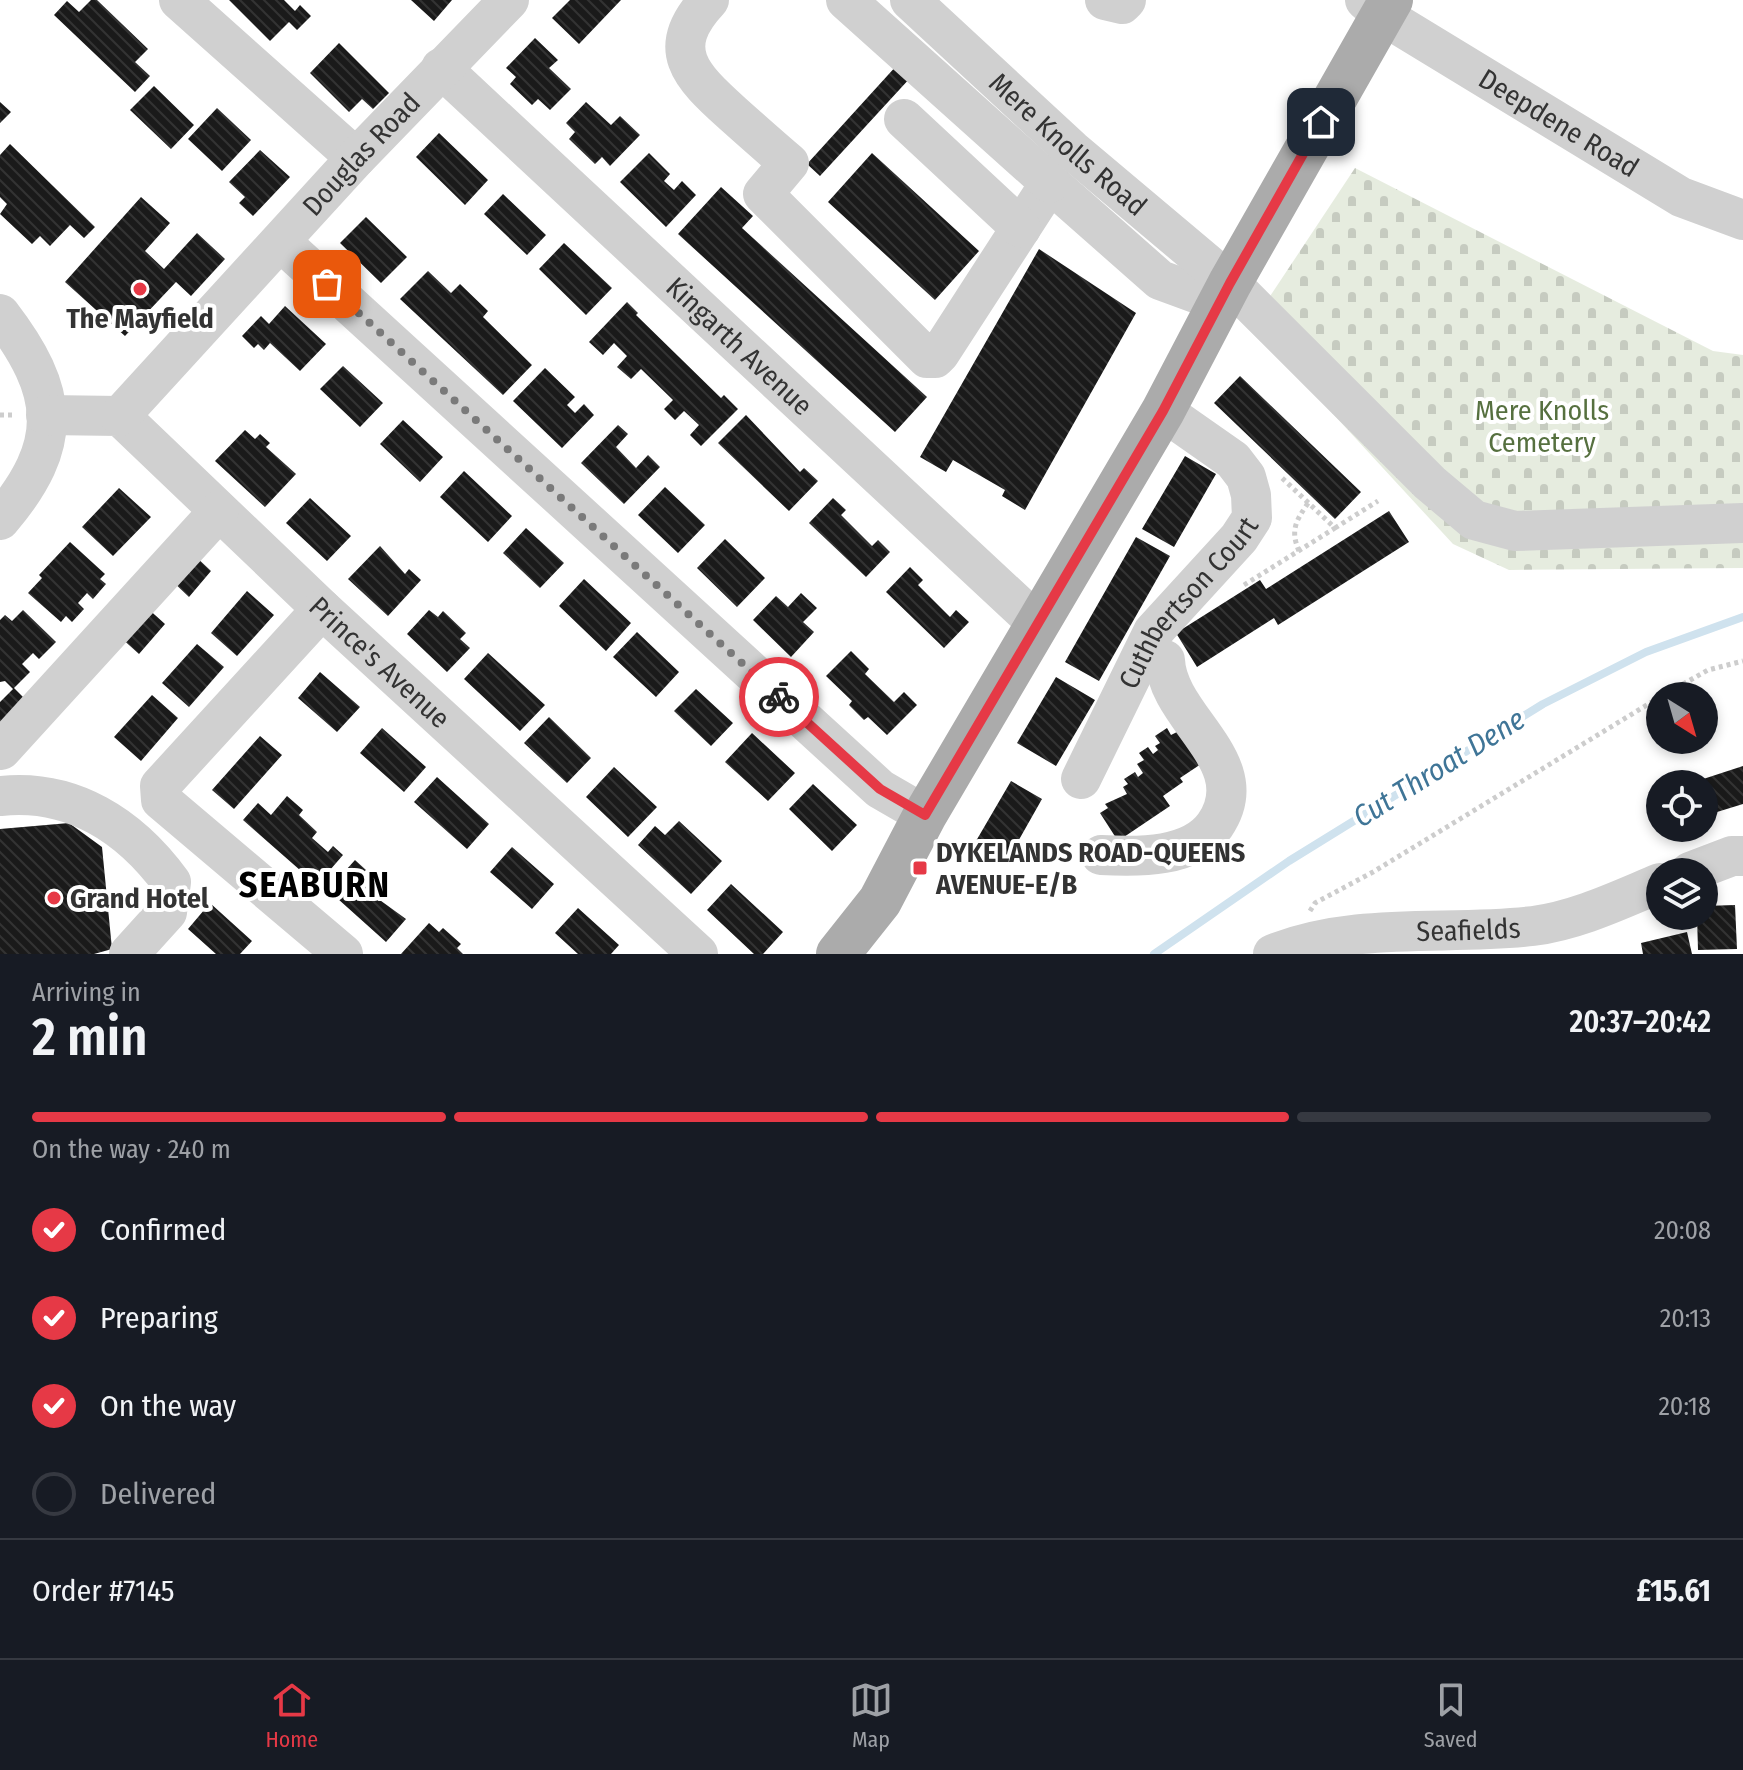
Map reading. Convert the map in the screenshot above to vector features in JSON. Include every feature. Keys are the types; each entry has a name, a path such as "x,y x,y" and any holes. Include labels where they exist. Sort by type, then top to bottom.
{"main road":[{"path":"853,950 925,815 1163,411 1379,5"}],"street":[{"path":"179,0 356,158"},
{"name":"Douglas Road","path":"120,416 356,158 509,0"},
{"path":"709,0 694,16 685,40 687,64 699,84 789,163 763,194 922,354 935,358 940,353 1050,183"},
{"path":"846,0 1160,280 1225,292"},
{"name":"Mere Knolls Road","path":"910,0 1430,483 1474,520 1515,531 1743,523"},
{"name":"Deepdene Road","path":"1379,5 1681,197 1743,220"},
{"name":"Kingarth Avenue","path":"441,68 1037,623"},
{"path":"904,119 1021,228"},
{"path":"281,242 880,789 925,815"},
{"path":"0,314 26,347 44,400 42,456 28,488 0,520"},
{"path":"44,400 120,416"},
{"name":"Cuthbertson Court","path":"1081,779 1163,659 1153,632 1239,538 1252,518 1246,477 1233,460 1163,411"},
{"name":"Prince's Avenue","path":"120,416 322,609 698,954"},
{"path":"1,750 219,511"},
{"path":"322,609 160,786 161,800 343,954"},
{"path":"1101,855 1189,849 1207,837 1223,813 1230,790 1216,756 1166,681 1163,659"},
{"path":"0,796 26,793 92,810 147,849 171,882 167,912 129,954"},
{"path":"1718,861 1743,856"},
{"name":"Seafields","path":"1288,948 1402,929 1535,926 1593,911 1646,889"}],"path":[{"path":"1335,528 1378,501"},
{"path":"1299,551 1293,538 1294,523 1308,503"},
{"path":"1686,682 1708,670 1743,661"},
{"path":"1288,948 1315,903 1373,872 1646,705"}],"green space":[{"name":"Mere Knolls Cemetery","path":"1355,168 1713,351 1743,355 1743,568 1509,570 1453,544 1251,325"}],"building":[{"path":"91,0 97,0 148,49 135,62 150,76 135,92 54,15 67,1 79,12"},
{"path":"229,0 284,0 295,11 300,5 311,16 297,30 289,22 270,41"},
{"path":"411,0 452,0 434,21"},
{"path":"570,0 621,0 579,44 552,18"},
{"path":"535,38 558,60 549,68 571,89 550,110 538,99 532,105 510,84 516,77 506,68"},
{"path":"339,43 389,93 373,109 362,99 349,112 310,73"},
{"path":"898,64 911,77 820,176 807,164"},
{"path":"154,86 194,125 171,149 130,110"},
{"path":"0,102 11,112 0,123"},
{"path":"586,102 611,125 620,116 640,135 610,166 602,157 595,164 569,139 575,132 566,123"},
{"path":"217,108 251,140 222,171 188,139"},
{"path":"439,133 488,180 465,205 416,157"},
{"path":"10,144 95,227 84,238 70,225 50,246 40,236 32,244 0,214 7,204 0,197 0,155"},
{"path":"260,150 290,177 253,216 239,203 245,197 229,182"},
{"path":"649,153 670,174 664,181 674,190 682,181 696,195 666,227 620,182"},
{"path":"872,153 979,251 935,300 828,202"},
{"path":"721,187 753,216 742,228 927,397 895,432 678,234"},
{"path":"503,194 546,235 527,255 484,214"},
{"path":"141,197 170,223 145,251 164,269 197,233 225,259 191,296 176,282 125,336 65,282"},
{"path":"366,217 407,257 381,283 340,243"},
{"path":"564,243 612,288 586,315 539,269"},
{"path":"1039,249 1136,313 1025,510 1002,496 1005,490 953,460 946,472 920,457"},
{"path":"428,271 451,293 460,284 488,311 483,317 532,365 503,395 400,299"},
{"path":"627,302 638,313 636,315 721,398 724,395 738,409 701,446 690,435 699,425 684,411 675,420 664,409 673,400 641,369 631,379 617,367 627,356 614,343 603,355 589,342"},
{"path":"285,306 326,344 300,371 270,343 264,350 258,344 254,348 242,336 261,316 269,324"},
{"path":"343,366 383,403 360,427 320,389"},
{"path":"545,368 575,397 567,405 575,413 584,404 594,415 562,448 513,401"},
{"path":"1240,376 1361,492 1335,519 1214,403"},
{"path":"746,415 800,472 804,468 818,481 789,511 718,443"},
{"path":"403,420 443,457 420,482 380,444"},
{"path":"618,425 628,434 616,447 636,468 648,455 660,467 624,504 581,463"},
{"path":"245,430 255,439 260,434 270,443 266,447 296,474 265,507 215,461"},
{"path":"1185,456 1216,474 1174,547 1142,529"},
{"path":"464,471 512,516 488,542 440,497"},
{"path":"665,487 705,525 678,553 638,515"},
{"path":"119,488 151,517 113,556 82,527"},
{"path":"310,498 351,536 327,561 286,523"},
{"path":"833,498 846,510 841,515 872,546 878,540 890,552 866,577 809,523"},
{"path":"1389,511 1409,542 1278,625 1274,618 1197,667 1176,633 1260,580 1266,589"},
{"path":"526,528 564,563 540,588 503,553"},
{"path":"1136,537 1170,556 1099,681 1065,662"},
{"path":"725,539 765,578 737,607 697,568"},
{"path":"70,542 105,574 100,579 106,584 93,599 87,593 78,603 84,609 72,622 66,616 61,622 28,593 42,578 39,575"},
{"path":"380,546 405,574 409,569 421,580 388,616 348,579"},
{"path":"193,554 211,571 189,597 170,579"},
{"path":"910,567 923,580 918,585 950,617 956,610 969,622 944,648 886,592"},
{"path":"584,579 631,623 606,651 559,606"},
{"path":"247,591 274,615 237,656 211,633"},
{"path":"801,593 817,608 803,622 814,632 791,657 753,620 776,596 788,607"},
{"path":"145,606 165,624 139,654 119,636"},
{"path":"23,610 56,642 39,659 33,653 22,664 30,672 13,689 5,681 0,682 0,620 5,615 12,621"},
{"path":"429,610 438,617 443,611 466,633 460,639 470,648 447,672 407,634"},
{"path":"637,632 679,672 656,697 613,657"},
{"path":"197,644 224,667 189,707 162,683"},
{"path":"851,651 869,669 865,674 894,702 904,692 917,705 887,735 868,717 864,720 849,705 852,701 826,676"},
{"path":"488,653 545,705 520,731 464,679"},
{"path":"320,672 360,707 337,732 298,698"},
{"path":"1056,677 1095,700 1056,766 1017,743"},
{"path":"14,688 30,704 0,734 0,702"},
{"path":"696,689 733,723 711,746 674,711"},
{"path":"152,695 178,718 141,761 114,737"},
{"path":"549,717 591,758 567,783 524,743"},
{"path":"382,728 426,767 404,792 360,753"},
{"path":"1167,728 1171,735 1179,731 1201,764 1180,778 1183,782 1163,796 1170,806 1118,841 1100,813 1108,808 1105,804 1127,794 1123,787 1128,784 1124,779 1135,772 1138,777 1143,773 1137,764 1144,760 1139,753 1148,747 1153,754 1158,750 1155,746 1160,743 1155,736"},
{"path":"752,733 795,773 768,801 725,762"},
{"path":"260,736 282,755 234,809 212,790"},
{"path":"1743,766 1743,804 1718,812 1718,774"},
{"path":"614,767 657,807 628,837 586,797"},
{"path":"437,777 489,824 467,849 414,802"},
{"path":"1011,781 1042,799 1008,859 976,841"},
{"path":"813,784 857,825 832,851 789,809"},
{"path":"287,796 303,810 299,815 317,832 312,838 328,852 333,846 343,855 317,885 243,820 258,803 271,815"},
{"path":"679,821 722,861 691,894 638,845 655,826 665,835"},
{"name":"Grand Hotel","path":"69,823 102,847 112,949 94,954 0,954 0,829"},
{"path":"512,847 554,884 532,909 490,872"},
{"path":"355,860 366,870 359,878 367,884 374,876 386,887 377,898 406,919 386,942 328,890"},
{"path":"731,884 783,932 763,954 754,954 707,910"},
{"path":"210,903 252,941 240,954 216,954 188,929"},
{"path":"1735,905 1737,949 1698,950 1697,930 1718,930 1718,906"},
{"path":"578,908 619,945 611,954 578,954 555,933"},
{"path":"429,923 439,932 443,928 461,944 457,948 463,954 401,954"},
{"path":"1687,932 1692,954 1643,954 1641,943"}],"waterway":[{"name":"Cut Throat Dene","path":"1154,954 1289,861 1543,704 1646,652 1743,617"}],"way so far":[{"path":"327,284 779,697"}],"place":[{"name":"The Mayfield","path":"140,289"},
{"name":"DYKELANDS ROAD-QUEENS AVENUE-E/B","path":"920,868"},
{"name":"Grand Hotel","path":"54,898"}],"district":[{"name":"SEABURN","path":"315,884"}],"route":[{"path":"779,697 880,789 925,815 1163,411 1230,283 1321,122"}]}
